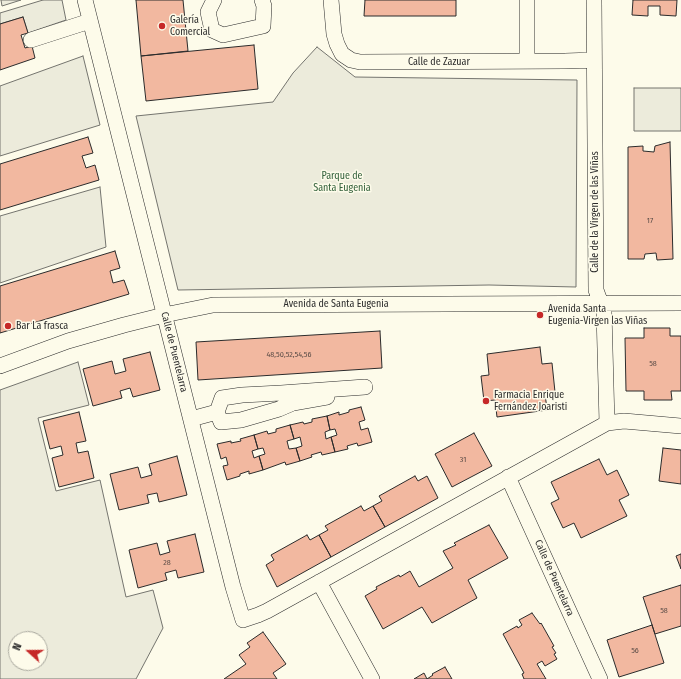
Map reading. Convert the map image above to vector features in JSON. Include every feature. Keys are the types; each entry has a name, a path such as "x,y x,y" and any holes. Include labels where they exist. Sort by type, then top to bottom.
{"street":[{"name":"Calle de Puentelarra","path":"85,0 233,587 243,620 258,615 319,582 607,423 624,421 681,426"},
{"path":"214,0 208,12 212,30 224,35 263,26 264,6 262,0"},
{"name":"Calle de Zazuar","path":"330,0 334,34 337,44 342,54 350,60 360,62 594,60"},
{"path":"526,61 527,0"},
{"name":"Calle de la Virgen de las Viñas","path":"594,0 596,290 604,312 607,423"},
{"path":"31,40 90,21"},
{"name":"Avenida de Santa Eugenia","path":"0,366 68,341 164,314 213,305 681,303"},
{"path":"365,389 293,403 279,409 241,420 221,422 216,412 222,398 242,395 365,389"},
{"path":"191,419 216,412"},
{"name":"Calle de Puentelarra","path":"508,477 600,679"},
{"path":"319,582 372,679"}],"green space":[{"path":"1,0 21,0 2,6"},
{"path":"43,0 62,0 66,20 28,33 23,17 0,24 0,13"},
{"name":"Parque de Santa Eugenia","path":"317,47 355,77 577,80 576,287 489,285 178,290 136,116 273,102 293,73"},
{"path":"83,56 100,125 0,156 0,86"},
{"path":"634,88 681,88 681,131 634,131"},
{"path":"100,187 106,247 0,283 0,216"},
{"path":"78,362 89,405 38,418 56,491 100,480 126,597 153,590 163,628 136,679 0,679 0,390"}],"building":[{"name":"Galería Comercial","path":"136,0 183,0 188,51 141,56"},
{"path":"365,0 456,0 456,16 364,16"},
{"path":"633,0 677,0 676,16 660,15 660,6 648,6 648,16 632,15"},
{"path":"23,17 28,33 21,35 25,48 32,46 35,58 0,70 0,24"},
{"path":"254,45 258,89 146,101 141,56"},
{"path":"88,137 93,153 82,156 86,168 95,165 99,180 0,210 0,164"},
{"path":"670,142 673,259 657,260 656,253 645,254 644,259 628,259 628,147 643,146 643,151 654,152 655,146"},
{"path":"115,251 120,268 110,271 113,283 124,280 129,294 0,333 0,286"},
{"path":"644,328 670,328 670,336 681,336 681,391 671,391 672,400 644,400 644,391 626,391 625,338 644,338"},
{"path":"380,331 382,368 198,380 196,342"},
{"path":"540,347 542,364 552,363 555,392 545,393 547,410 497,417 495,400 484,401 481,376 489,375 487,354"},
{"path":"150,352 160,390 133,397 130,388 120,391 122,398 93,406 83,369 112,361 115,374 126,371 123,359"},
{"path":"361,407 365,420 359,422 361,430 368,428 372,442 358,446 357,443 347,446 348,449 335,452 331,437 337,435 335,429 330,430 327,416 339,412 339,415 349,412 349,410"},
{"path":"79,412 86,441 76,443 78,453 88,451 94,478 59,487 52,458 63,455 61,446 50,449 43,421"},
{"path":"327,416 330,430 325,432 326,439 331,437 335,452 322,455 321,452 300,461 296,448 302,446 300,437 294,439 290,425 303,422 304,424 312,422 312,419"},
{"path":"290,425 294,439 287,441 289,449 296,448 300,461 286,465 285,462 263,470 259,456 265,454 263,448 258,449 254,435 267,431 268,434 276,432 276,429"},
{"path":"474,433 492,466 452,487 435,454"},
{"path":"254,435 258,449 252,451 254,458 259,456 263,470 249,474 249,471 240,474 240,476 227,480 223,466 228,465 226,457 221,459 217,444 231,441 231,443 241,441 240,439"},
{"path":"663,448 681,450 681,484 659,481"},
{"path":"177,456 187,495 159,502 157,493 147,495 149,503 119,510 110,474 138,467 141,478 152,475 149,464"},
{"path":"599,459 607,475 617,470 629,495 619,500 627,516 581,538 574,523 563,528 551,503 559,499 551,482"},
{"path":"415,476 418,481 427,476 438,498 385,527 373,506 382,501 379,496"},
{"path":"361,506 364,511 373,506 385,527 331,557 319,535 328,530 325,526"},
{"path":"489,525 508,558 468,580 477,598 432,623 422,607 383,629 365,596 377,589 376,587 410,571 419,587 453,568 443,551 456,545 454,543"},
{"path":"195,534 204,572 178,578 176,570 165,573 167,580 138,588 129,550 157,543 160,555 170,552 167,541"},
{"path":"307,535 310,540 319,535 331,557 277,587 266,565 274,560 271,555"},
{"path":"681,554 681,569 676,556"},
{"path":"681,585 681,626 655,634 643,597"},
{"path":"532,613 540,624 541,623 554,646 552,647 556,653 554,654 557,659 545,666 542,661 537,664 546,679 524,679 522,674 524,673 503,634 517,626 518,628 522,625 519,620"},
{"path":"652,625 664,663 619,677 607,640"},
{"path":"263,632 286,664 273,673 277,679 224,679 246,664 239,655 250,647 247,643"},
{"path":"445,667 452,679 427,679 433,675 432,674"},
{"path":"424,673 427,679 414,679"}],"place":[{"name":"Galería Comercial","path":"162,26"},
{"name":"Avenida Santa Eugenia-Virgen las Viñas","path":"540,315"},
{"name":"Bar La frasca","path":"8,326"},
{"name":"Farmacia Enrique Fernández Joaristi","path":"486,401"}]}
